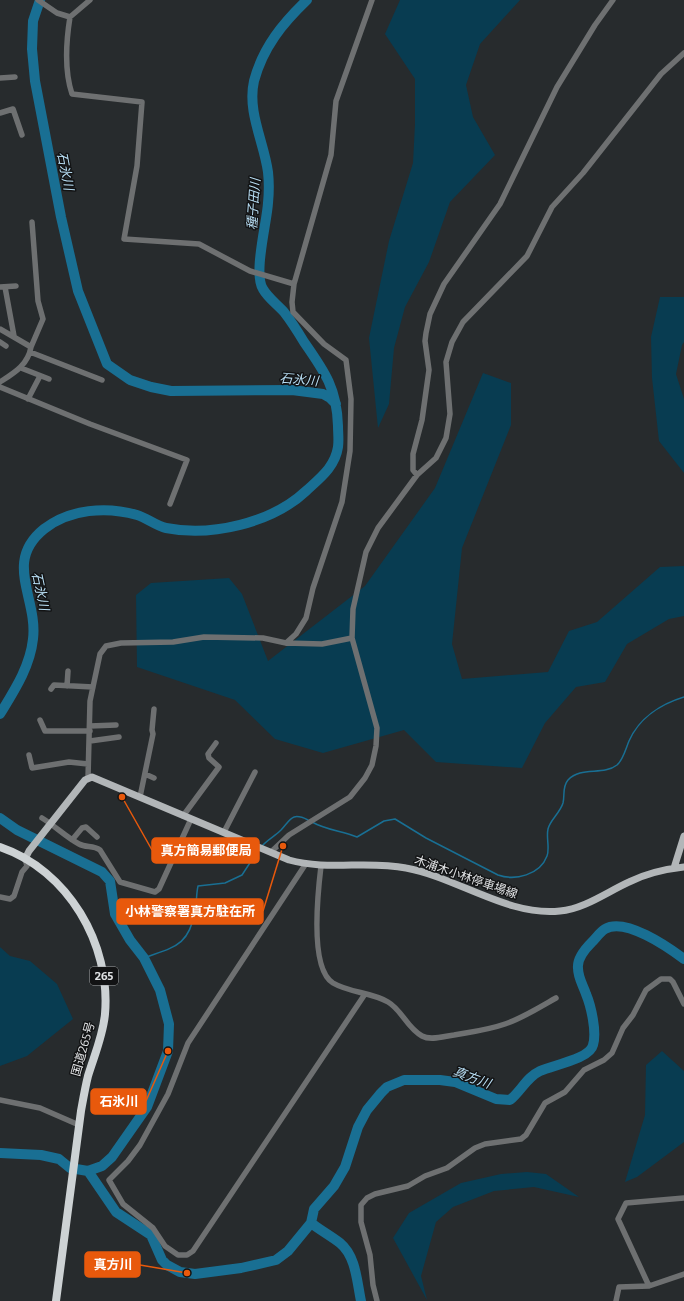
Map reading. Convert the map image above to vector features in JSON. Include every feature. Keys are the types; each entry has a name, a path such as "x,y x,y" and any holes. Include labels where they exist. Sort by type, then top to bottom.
{"highway":[{"name":"国道265号","path":"0,847 27,855 74,903 97,945 105,982 105,1016 102,1032 85,1087 56,1301"}],"main road":[{"name":"木浦木小林停車場線","path":"88,778 97,778 183,816 305,865 389,865 407,868 448,879 500,901 527,909 552,912 578,907 631,880 674,868 684,867"},
{"path":"27,855 88,778"},
{"path":"674,868 684,836"}],"street":[{"path":"38,0 58,14 70,17"},
{"path":"90,0 70,17 67,53 68,81 72,94 142,102 138,166 124,239 199,244 250,271 294,284"},
{"path":"286,643 296,634 306,618 313,588 342,502 350,451 351,399 346,360 324,344 293,312 292,302 294,284 331,155 336,101 372,0"},
{"path":"416,475 413,470 413,454 422,420 429,370 426,337 430,314 436,298 444,284 500,204 557,87 595,25 613,0"},
{"path":"271,852 289,835 350,797 365,778 372,765 376,746 377,728 352,638 353,609 366,552 378,528 416,475 436,458 446,438 450,414 446,362 452,342 463,322 527,256 552,207 583,173 661,74 684,52"},
{"path":"0,78 15,77"},
{"path":"0,113 13,109 22,135"},
{"path":"0,382 21,368 43,319 38,301 32,222"},
{"path":"14,336 3,287 16,286"},
{"path":"0,328 14,336 30,349 102,380"},
{"path":"0,342 6,346"},
{"path":"21,368 49,379"},
{"path":"28,399 40,376"},
{"path":"0,387 90,424 187,460 170,504"},
{"path":"88,778 93,687 100,654 106,646 121,643 173,642 204,637 263,638 286,643 322,644 352,638"},
{"path":"67,686 68,671"},
{"path":"51,689 54,685 93,687"},
{"path":"140,798 154,734 152,730 154,709"},
{"path":"40,720 45,731 116,725"},
{"path":"90,740 119,738"},
{"path":"183,816 219,767 208,754 216,743"},
{"path":"30,755 32,768 69,762 88,764"},
{"path":"224,832 255,772"},
{"path":"145,774 154,778"},
{"path":"42,818 72,840 84,846 96,847 100,850 120,882 155,892 159,889 191,819"},
{"path":"72,840 82,828 86,827 97,837"},
{"path":"0,897 10,899 14,896 22,872 27,866 27,855"},
{"path":"305,865 188,1043 168,1094 140,1145 128,1161 109,1180 123,1204 154,1228 165,1246 178,1255 187,1254 193,1251 365,994"},
{"path":"321,866 318,899 318,947 323,972 332,982 390,1002 416,1032 426,1038 438,1038 485,1030 505,1024 556,998"},
{"path":"377,1301 371,1275 370,1255 361,1222 361,1205 367,1198 375,1194 408,1186 425,1176 447,1168 475,1148 485,1144 521,1139 526,1135 545,1103 565,1092 584,1070 604,1060 612,1053 623,1028 633,1014 646,990 660,979 670,979 673,982 684,1004"},
{"path":"0,1100 40,1108 79,1125"},
{"path":"649,1286 618,1219 620,1212 626,1203 684,1198"},
{"path":"616,1301 619,1287 649,1286 684,1274"}],"shaded area":[{"path":"400,0 520,0 480,44 466,85 473,117 495,155 450,202 429,262 405,307 394,348 389,404 378,428 369,338 389,241 413,163 415,79 385,34"},
{"path":"660,297 684,297 684,342 682,345 676,374 684,399 684,473 659,441 652,378 651,337"},
{"path":"483,373 511,383 511,425 462,548 452,644 462,679 548,672 569,631 597,622 660,567 684,566 684,616 669,619 627,644 605,682 576,687 545,723 522,768 436,762 404,730 323,753 275,739 235,700 137,667 136,595 151,583 229,578 242,594 268,661 365,586 435,488"},
{"path":"0,947 10,956 30,961 57,984 73,1019 27,1056 0,1066"},
{"path":"662,1051 684,1071 684,1142 637,1177 625,1182 645,1115 646,1065"},
{"path":"527,1172 546,1174 579,1197 534,1187 494,1191 453,1207 436,1222 421,1276 427,1300 393,1238 409,1213 461,1183 501,1174"}],"waterway":[{"name":"石氷川","path":"40,0 33,21 32,49 35,81 61,217 78,291 107,364 130,380 151,387 171,391 292,390 323,394 336,404"},
{"name":"石氷川","path":"0,714 11,697 29,659 33,639 33,624 24,567 26,554 32,542 44,529 65,517 77,513 101,510 125,512 137,515 162,527 184,530 202,531 240,525 276,512 292,502 321,477 334,460 338,447 338,439 337,413 332,391 324,372 292,323 263,289 260,282 259,272 267,212 269,183 266,161 254,116 252,93 254,81 268,46 282,27 307,0"},
{"path":"312,822 323,827 357,837 384,821 395,819 426,838 498,875 505,877 519,877 526,875 533,872 544,863 548,850 548,829 562,807 565,785 568,780 579,773 605,770 617,765 623,757 629,741 639,725 659,708 684,697"},
{"path":"262,846 281,830 292,818 298,817 308,820"},
{"name":"石氷川","path":"0,818 17,830 102,872 110,881 115,914 130,940 144,958 160,990 169,1024 168,1051 147,1107 112,1157 102,1166 88,1171 70,1168 59,1159 41,1155 0,1153"},
{"path":"144,958 172,948 189,932 196,908 198,886 225,883 242,875 259,849"},
{"name":"真方川","path":"88,1171 116,1212 151,1235 162,1260 167,1265 180,1272 195,1274 241,1268 276,1260 288,1251 311,1223 314,1209 334,1186 345,1167 358,1127 367,1110 387,1087 404,1080 440,1080 455,1082 496,1099 510,1100 535,1074 578,1058 590,1050 593,1045 593,1019 588,999 578,972 578,965 580,957 603,930 613,926 635,930 657,941 684,959"},
{"path":"311,1223 345,1248 353,1262 361,1301"}],"place":[{"name":"真方簡易郵便局","path":"122,797"},
{"name":"小林警察署真方駐在所","path":"283,846"},
{"name":"石氷川","path":"168,1051"},
{"name":"真方川","path":"187,1273"}],"water label":[{"name":"種子田川","path":"253,204"}]}
